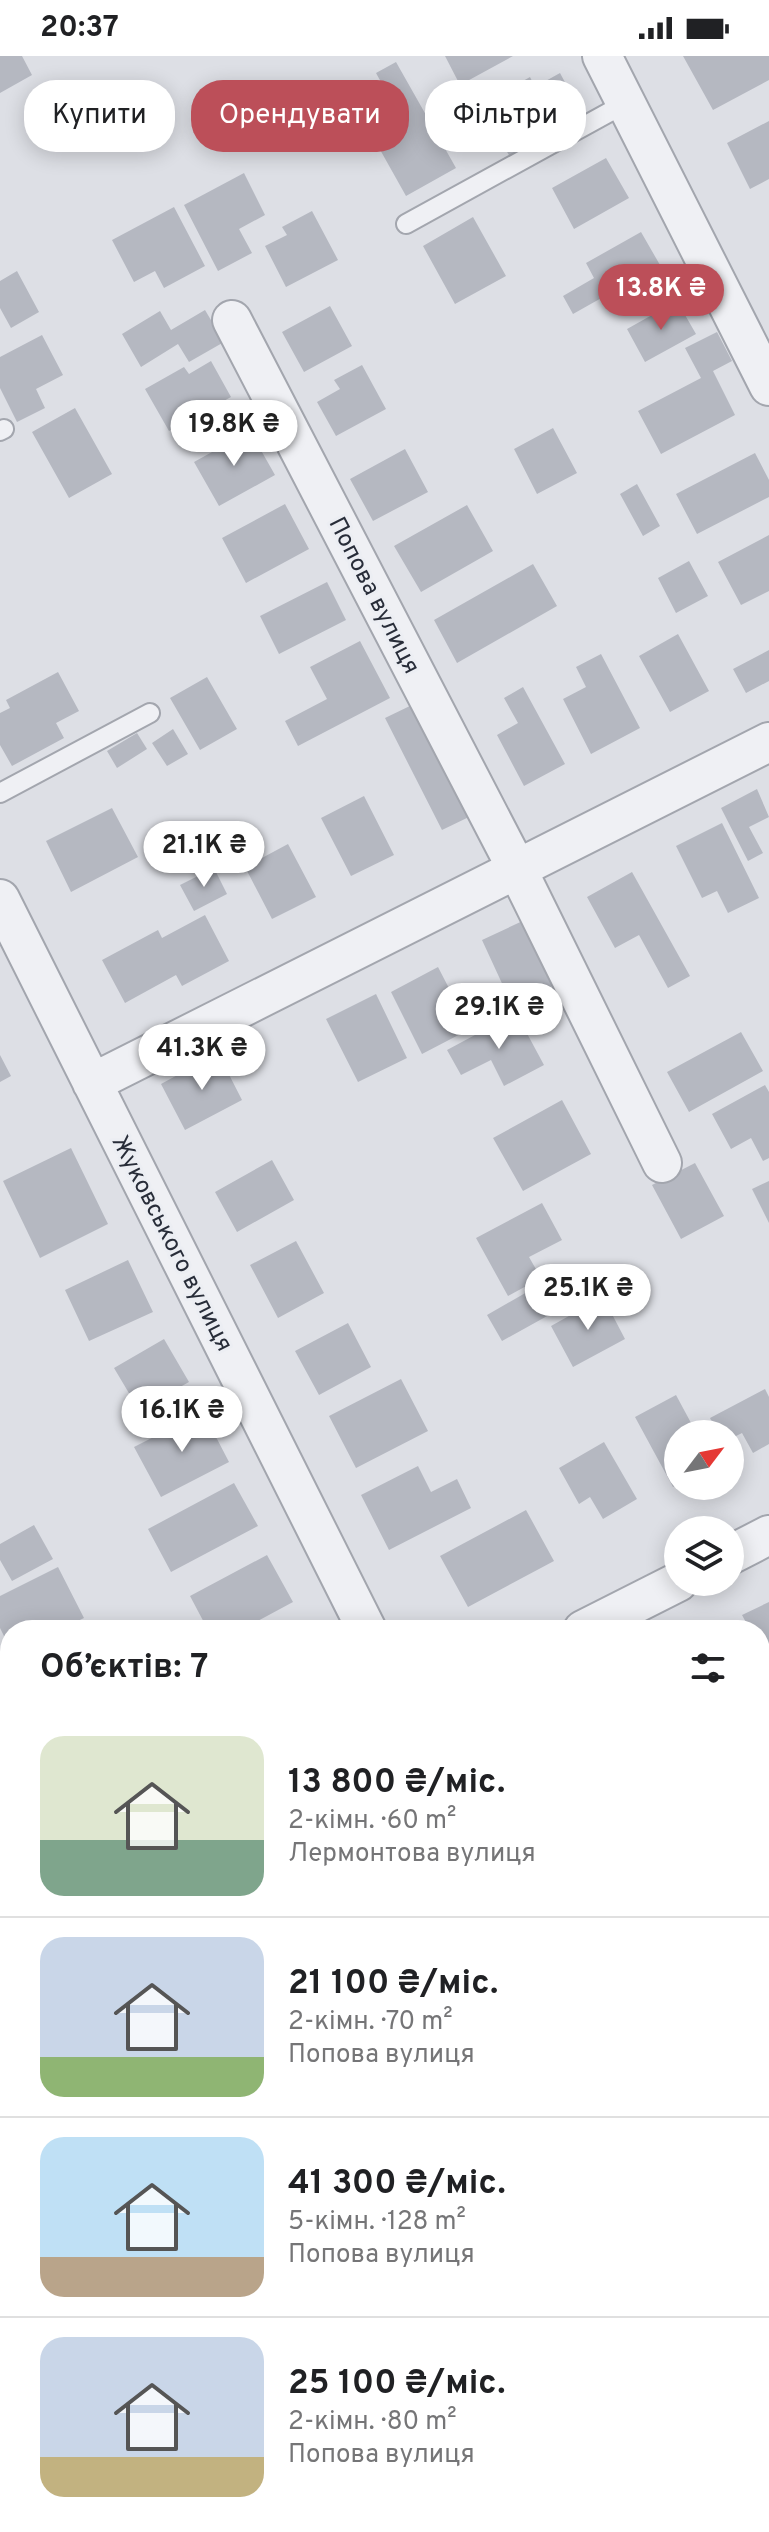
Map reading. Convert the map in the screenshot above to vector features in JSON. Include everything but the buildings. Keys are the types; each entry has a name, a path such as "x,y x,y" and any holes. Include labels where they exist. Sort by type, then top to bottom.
{"street":[{"path":"602,56 769,386"},
{"name":"Попова вулиця","path":"232,320 517,869 662,1163"},
{"path":"92,1083 769,742"},
{"name":"Жуковського вулиця","path":"0,899 362,1620"},
{"path":"744,1548 769,1535"},
{"path":"603,1620 664,1589"}],"lane":[{"path":"406,224 626,103"},
{"path":"0,793 150,713"}]}
